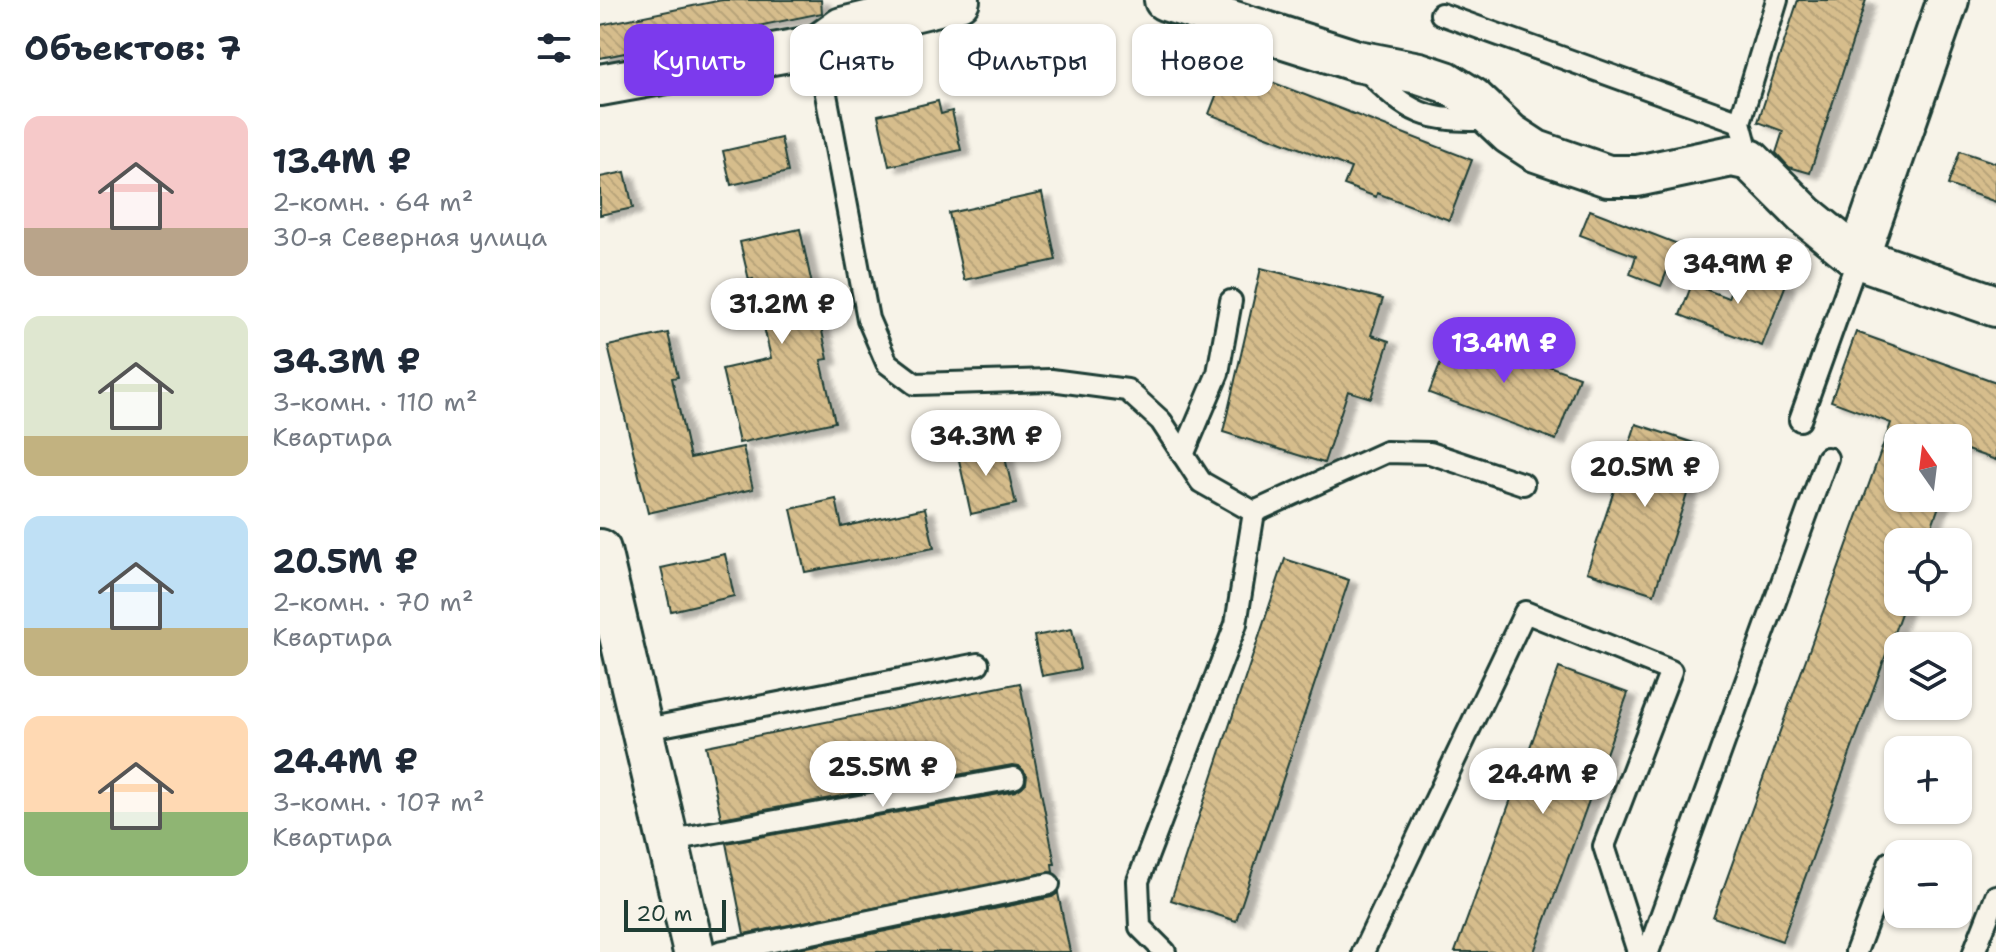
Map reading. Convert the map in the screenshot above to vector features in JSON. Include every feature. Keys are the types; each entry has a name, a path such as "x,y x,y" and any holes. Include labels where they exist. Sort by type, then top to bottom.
{"street":[{"path":"855,24 959,0"},
{"path":"1165,0 1357,61 1419,73 1446,82 1472,98 1536,151 1608,176 1637,176 1732,156 1750,160 1805,215 1858,258 1996,306"},
{"path":"1858,258 1948,0"},
{"path":"600,85 790,51"},
{"path":"600,550 694,952"}],"lane":[{"path":"1750,160 1740,122 1777,0"},
{"path":"1441,14 1740,122"},
{"path":"826,96 868,319 887,363 915,384 1051,380 1127,390 1161,421 1201,482 1254,512"},
{"path":"1800,420 1858,258"},
{"path":"1183,455 1218,373 1231,301"},
{"path":"1254,512 1386,452 1430,453 1523,484"},
{"path":"1648,952 1827,458"},
{"path":"1165,952 1140,927 1138,881 1236,624 1254,512"},
{"path":"1363,952 1525,612 1671,671 1604,846 1638,952"},
{"path":"641,730 978,664"},
{"path":"666,841 1014,778"},
{"path":"1856,952 1884,878"},
{"path":"719,952 1049,884"},
{"path":"1974,952 1996,896"}],"building":[{"path":"722,0 821,0 822,13 768,24 624,24 624,53 600,58 600,25"},
{"path":"1798,0 1866,0 1810,173 1789,167 1776,153 1783,131 1758,122"},
{"path":"1273,83 1472,160 1449,220 1377,193 1376,197 1344,185 1351,168 1209,114 1216,96 1273,96"},
{"path":"938,101 941,114 952,111 961,150 889,166 878,115"},
{"path":"781,138 788,172 731,185 723,151"},
{"path":"1960,151 1996,163 1996,202 1948,185"},
{"path":"625,172 633,208 600,215 600,177"},
{"path":"1042,193 1056,260 964,280 949,213"},
{"path":"1590,210 1678,244 1661,286 1630,274 1636,256 1580,235"},
{"path":"800,229 828,359 821,360 835,422 739,443 722,369 771,358 753,279 749,280 740,242"},
{"path":"1739,266 1786,284 1762,346 1680,315 1692,284 1728,298"},
{"path":"1261,268 1383,299 1371,335 1389,341 1371,398 1348,391 1324,463 1223,432"},
{"path":"1453,331 1579,377 1556,440 1429,393"},
{"path":"1856,332 1996,382 1996,460 1972,452 1972,424 1891,424 1831,401"},
{"path":"668,333 678,377 672,378 690,458 743,447 753,489 648,513 608,346"},
{"path":"1636,424 1703,446 1654,594 1587,572"},
{"path":"1001,441 1016,504 971,514 957,451"},
{"path":"1884,442 1884,512 1937,512 1931,528 1884,528 1884,616 1900,616 1894,632 1884,632 1884,660 1782,941 1713,917"},
{"path":"836,499 842,527 925,508 934,548 805,572 791,509"},
{"path":"725,554 734,596 671,611 661,568"},
{"path":"1285,559 1349,580 1236,921 1171,900"},
{"path":"1072,629 1080,669 1042,676 1034,636"},
{"path":"1559,668 1628,693 1534,952 1455,952"},
{"path":"1020,683 1055,864 1052,864 1053,872 744,934 726,843 1016,791 1026,783 1027,775 1019,766 1012,765 721,818 706,746"},
{"path":"1058,893 1070,952 783,952 1052,897"}]}
